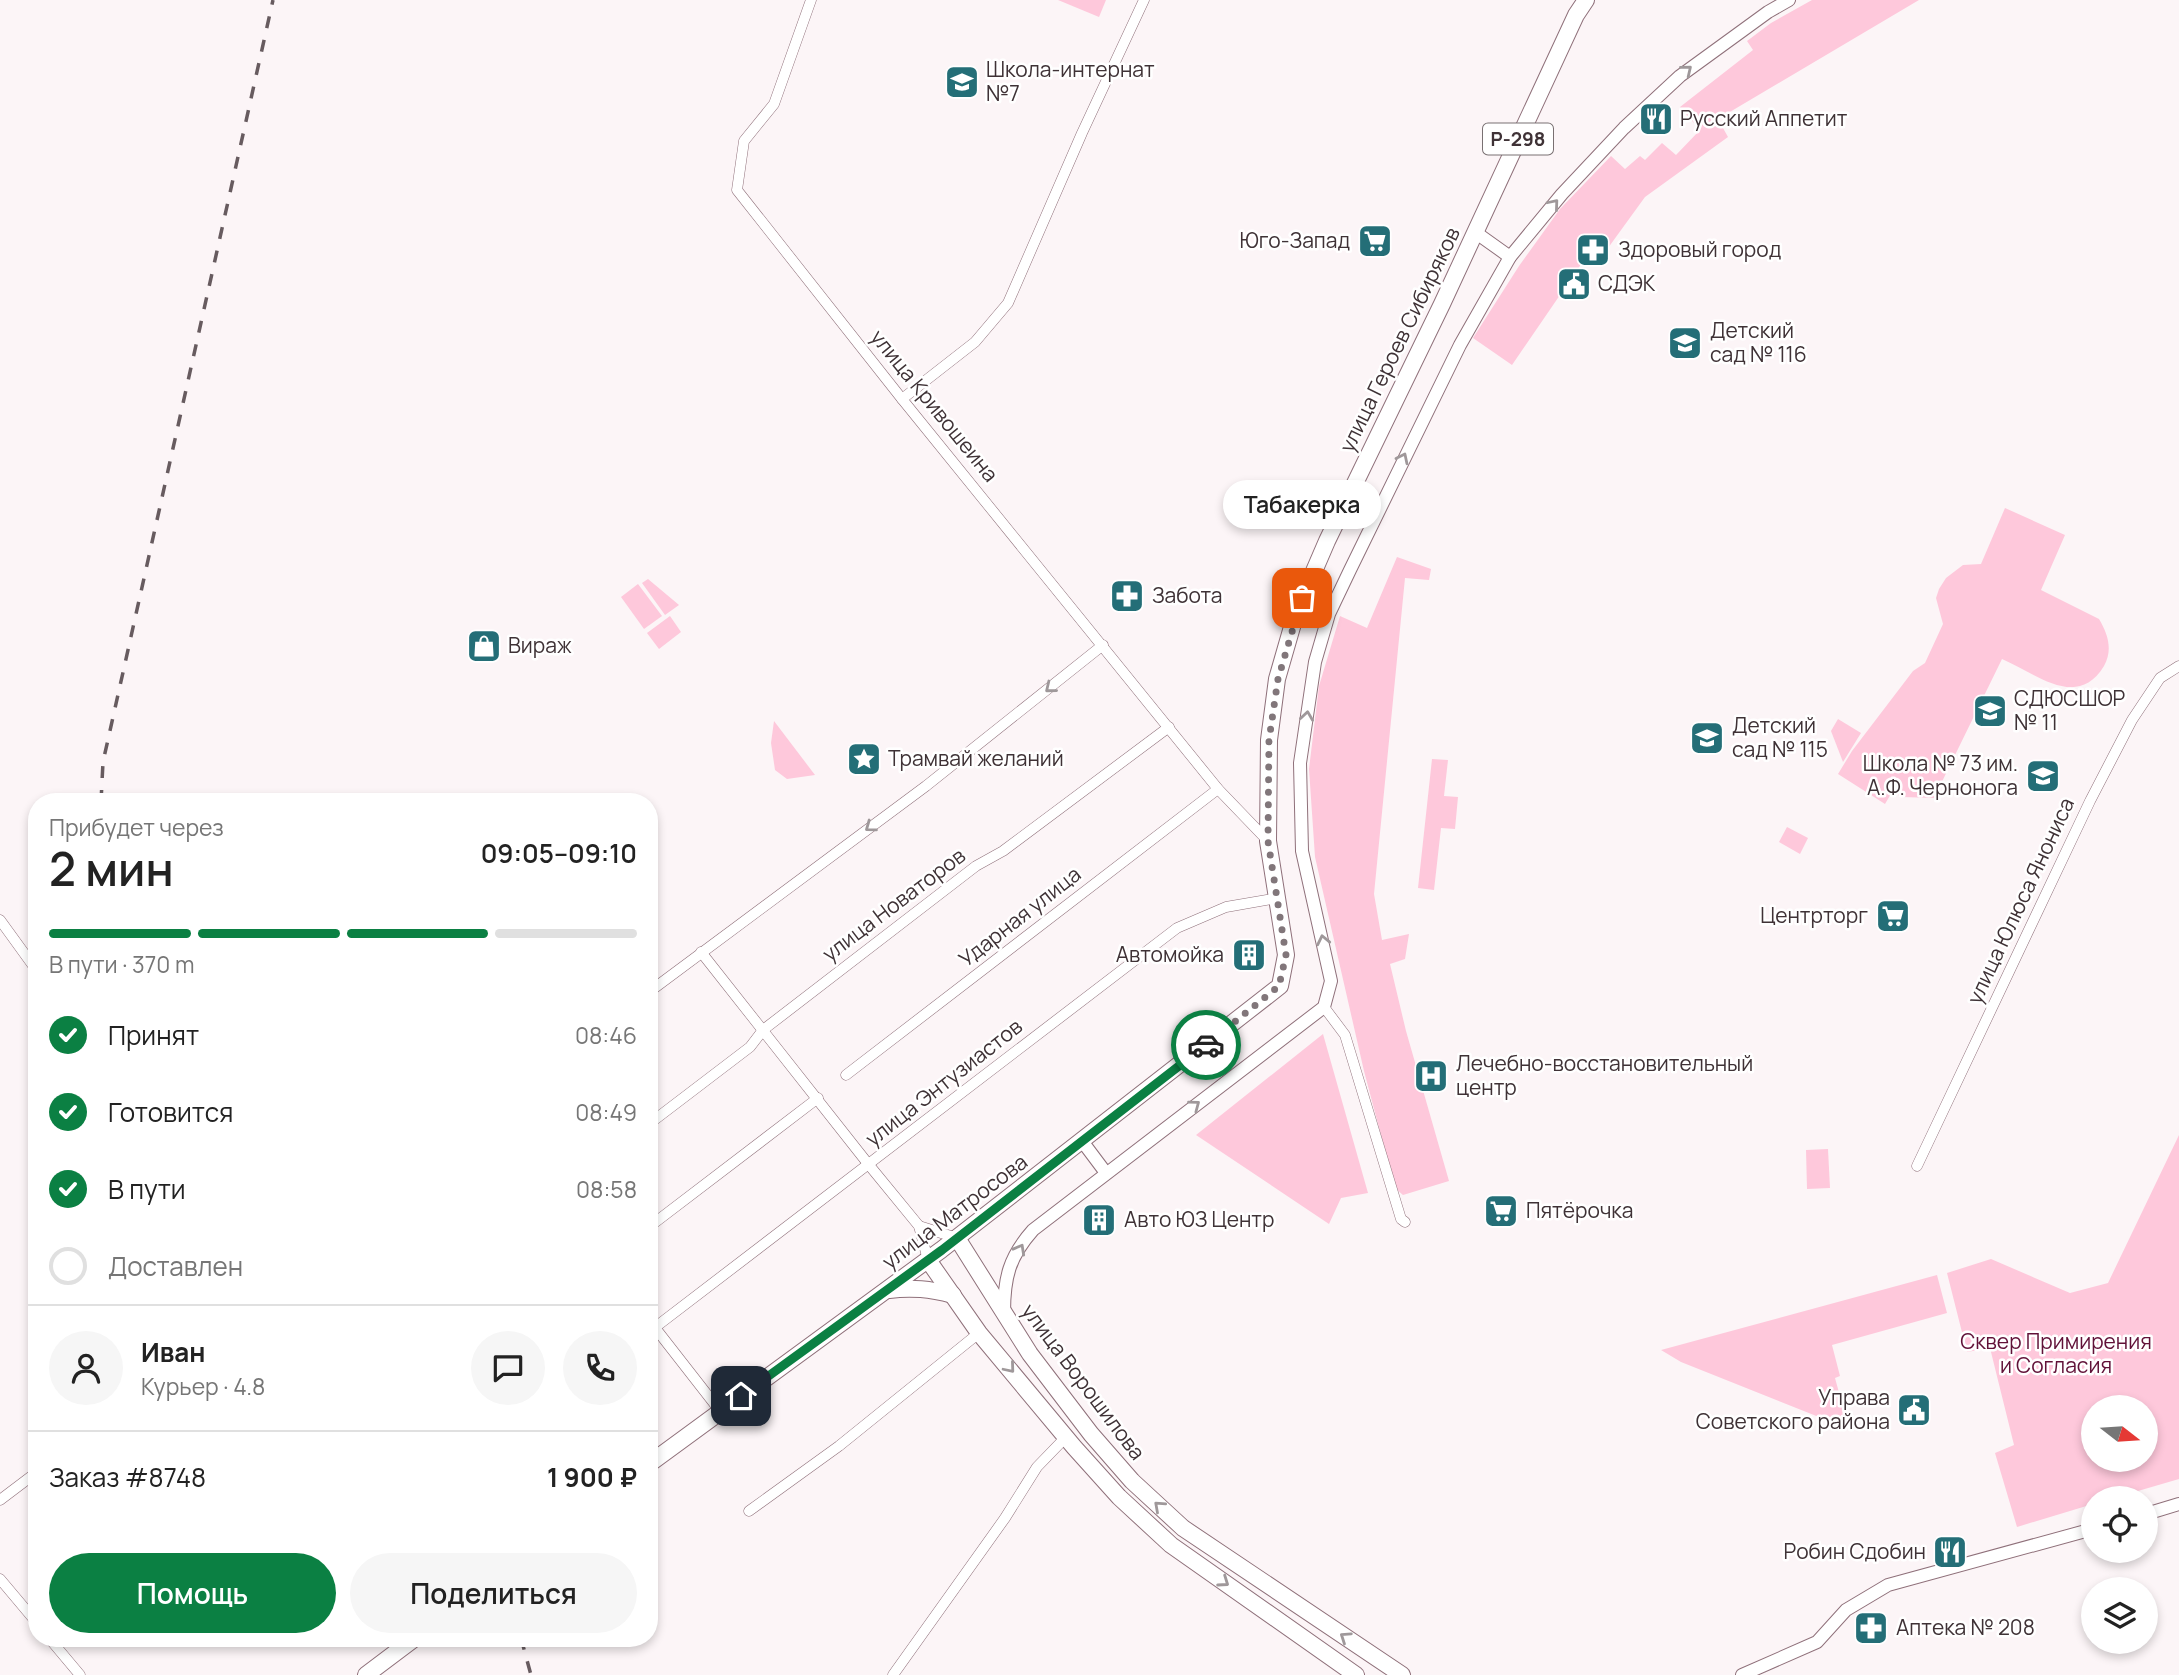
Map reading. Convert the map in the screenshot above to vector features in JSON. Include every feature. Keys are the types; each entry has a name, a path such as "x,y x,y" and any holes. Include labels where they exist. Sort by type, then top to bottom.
{"main road":[{"name":"улица Героев Сибиряков","path":"1279,986 1286,955 1268,841 1269,740 1278,679 1296,613 1332,530 1583,2"},
{"name":"улица Матросова","path":"658,1457 957,1238 1279,986"},
{"name":"улица Ворошилова","path":"957,1238 1030,1354 1091,1434 1132,1481 1183,1528 1402,1675"},
{"name":"улица Ворошилова","path":"928,1260 979,1333 1119,1497 1171,1545 1356,1675"},
{"path":"886,1290 932,1289 953,1295"},
{"path":"366,1675 403,1647"}],"street":[{"name":"улица Кривошеина","path":"811,0 774,104 744,141 737,190 902,399 1218,789 1268,841"},
{"path":"902,399 975,342 1008,303 1082,133 1144,0"},
{"path":"1004,1314 1004,1282 1020,1245 1033,1230 1324,1007 1331,981 1302,851 1300,763 1315,662 1329,614 1415,432 1462,341 1510,257 1562,194 1636,116 1700,60 1768,12 1790,0"},
{"path":"1475,232 1510,257"},
{"path":"658,985 926,786 1103,645"},
{"name":"улица Юлюса Янониса","path":"1917,1166 2120,743 2160,678 2179,666"},
{"name":"улица Новаторов","path":"658,1117 750,1047 763,1030 976,866 1003,851 1169,727"},
{"name":"Ударная улица","path":"846,1075 1218,789"},
{"name":"улица Энтузиастов","path":"658,1321 869,1165 1177,928 1226,907 1278,898"},
{"path":"0,920 28,959"},
{"name":"улица Ворошилова","path":"701,952 919,1226 928,1260"},
{"path":"1324,1007 1345,1035 1401,1219 1405,1222"},
{"path":"658,1220 818,1098"},
{"path":"1082,1141 1106,1173"},
{"path":"919,1226 957,1238"},
{"path":"749,1511 839,1446 979,1333"},
{"path":"658,1335 720,1411"},
{"path":"893,1675 1005,1518 1037,1467 1066,1437"},
{"path":"0,1500 28,1479"},
{"path":"2158,1510 2179,1504"},
{"path":"1741,1675 1817,1642 1846,1610 1888,1585 2081,1532"},
{"path":"0,1580 28,1613"},
{"path":"57,1647 80,1675"}],"green space":[{"path":"1058,0 1106,0 1099,17"},
{"path":"1812,0 1919,0 1718,119 1728,137 1645,197 1608,248 1597,241 1512,365 1473,338 1519,266 1560,209 1611,156 1625,169 1640,156 1645,160 1662,143 1676,155 1700,130 1680,107 1753,50 1747,41 1771,23"},
{"path":"2005,508 2065,535 2041,590 2099,619 2108,642 2107,660 2093,679 2082,686 2069,687 2056,685 2002,659 1934,798 1902,797 1892,792 1885,804 1838,774 1852,751 1913,671 1925,663 1943,624 1936,598 1939,589 1946,578 1963,565 1981,564"},
{"path":"1397,557 1431,569 1429,580 1405,578 1374,894 1382,940 1409,934 1405,959 1390,964 1406,1031 1449,1181 1403,1195 1395,1188 1364,1071 1315,857 1309,769 1319,686 1340,616 1367,628"},
{"path":"648,579 679,605 665,615 642,583"},
{"path":"638,584 662,616 644,629 621,597"},
{"path":"670,616 681,632 659,649 647,633"},
{"path":"1838,719 1861,733 1843,762 1831,731"},
{"path":"774,721 815,775 787,779 775,770 771,743"},
{"path":"1432,759 1448,760 1444,796 1458,797 1455,829 1441,828 1434,890 1418,888"},
{"path":"1787,827 1808,838 1800,854 1779,842"},
{"path":"1323,1034 1368,1193 1341,1198 1329,1224 1196,1135"},
{"name":"Сквер Примирения и Согласия","path":"2179,1135 2179,1479 2155,1486 2081,1486 2081,1508 2017,1527 1995,1453 2014,1445 1990,1348 1967,1352 1947,1273 1991,1259 2070,1293 2108,1283"},
{"path":"1828,1149 1830,1188 1807,1189 1806,1150"},
{"path":"1937,1275 1947,1313 1832,1345 1840,1376 1835,1378 1849,1429 1681,1362 1661,1350"}],"railway":[{"path":"101,793 103,762 273,0"},
{"path":"523,1647 531,1675"}],"way so far":[{"path":"1206,1045 1263,1001 1279,986 1282,977 1286,955 1268,841 1269,740 1278,679 1302,598"}],"place":[{"name":"Школа-интернат №7","path":"962,82"},
{"name":"Русский Аппетит","path":"1656,119"},
{"name":"Юго-Запад","path":"1375,241"},
{"name":"Здоровый город","path":"1593,250"},
{"name":"СДЭК","path":"1574,284"},
{"name":"Детский сад № 116","path":"1685,343"},
{"name":"Забота","path":"1127,596"},
{"name":"Табакерка","path":"1302,598"},
{"name":"Вираж","path":"484,646"},
{"name":"СДЮСШОР № 11","path":"1990,711"},
{"name":"Детский сад № 115","path":"1707,738"},
{"name":"Трамвай желаний","path":"864,759"},
{"name":"Школа № 73 им. А.Ф. Чернонога","path":"2043,776"},
{"name":"Центрторг","path":"1893,916"},
{"name":"Автомойка","path":"1249,955"},
{"name":"Лечебно-восстановительный центр","path":"1431,1076"},
{"name":"Пятёрочка","path":"1501,1211"},
{"name":"Авто ЮЗ Центр","path":"1099,1220"},
{"name":"Управа Советского района","path":"1914,1410"},
{"name":"Робин Сдобин","path":"1950,1552"},
{"name":"Аптека № 208","path":"1871,1628"}],"route":[{"path":"741,1396 942,1250 1206,1045"}]}
